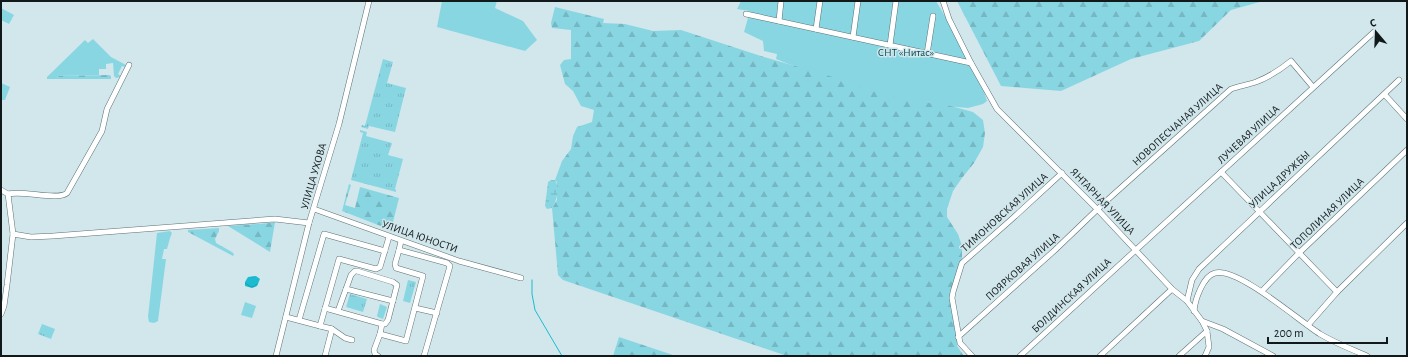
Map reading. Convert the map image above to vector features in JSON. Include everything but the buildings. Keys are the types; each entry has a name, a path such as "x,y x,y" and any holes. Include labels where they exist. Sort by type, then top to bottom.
{"street":[{"name":"УЛИЦА УХОВА","path":"276,356 309,223 339,124 369,1"},
{"path":"779,21 781,1"},
{"path":"816,29 820,1"},
{"path":"853,37 858,1"},
{"path":"890,45 896,1"},
{"name":"ЯНТАРНАЯ УЛИЦА","path":"943,1 949,19 971,63 997,109 1098,210 1172,289 1187,301 1202,321 1207,331 1209,347 1205,356"},
{"path":"746,14 971,63"},
{"path":"928,54 933,16"},
{"name":"ЛУЧЕВАЯ УЛИЦА","path":"1135,250 1374,32"},
{"name":"НОВОПЕСЧАНАЯ УЛИЦА","path":"1098,210 1231,89 1238,86 1255,83 1271,76 1291,61 1313,87"},
{"path":"8,197 15,192 56,196 67,193 102,131 107,109 129,65"},
{"name":"УЛИЦА ДРУЖБЫ","path":"1187,301 1192,280 1199,269 1399,80"},
{"path":"1384,94 1407,119"},
{"name":"ТОПОЛИНАЯ УЛИЦА","path":"1262,291 1299,253 1407,150"},
{"path":"1221,172 1337,292"},
{"name":"ТИМОНОВСКАЯ УЛИЦА","path":"958,337 953,304 953,292 962,263 1062,173"},
{"path":"1,190 8,197 13,234 7,285 1,314"},
{"name":"УЛИЦА ЮНОСТИ","path":"314,209 401,241 487,270 522,278"},
{"name":"ПОЯРКОВАЯ УЛИЦА","path":"958,337 1098,210"},
{"path":"13,234 31,237 53,236 276,219 309,223"},
{"path":"1308,325 1337,292 1407,223"},
{"path":"299,320 324,234 385,252"},
{"path":"320,326 339,259 378,269 385,252 389,236"},
{"path":"380,334 406,341 423,276 396,268 395,264 401,241"},
{"path":"399,250 449,265 450,267 424,356"},
{"name":"БОЛДИНСКАЯ УЛИЦА","path":"1020,356 1135,250"},
{"path":"325,308 384,324 388,320 397,287 395,283 355,271 346,289 338,311"},
{"path":"1194,311 1195,300 1210,275 1215,273 1224,273 1248,282 1308,325 1334,341 1367,356"},
{"path":"346,289 393,301"},
{"path":"1100,356 1172,289"},
{"path":"415,308 437,313"},
{"path":"286,317 332,329 345,338 352,340"},
{"path":"1202,321 1223,329 1273,356"},
{"path":"378,356 375,354 374,350 382,324"},
{"path":"325,356 332,329"},
{"path":"1179,356 1207,331"},
{"path":"958,337 960,343 972,356"}],"green space":[{"path":"442,1 497,1 495,8 523,21 537,40 525,51 437,27"},
{"name":"СНТ «Нитас»","path":"741,1 936,1 984,92 987,101 983,104 968,108 879,100 776,59 777,54 764,51 763,41 744,32 750,11 737,9"},
{"path":"957,1 1263,1 1231,10 1199,41 1131,59 1061,91 1001,86"},
{"path":"555,7 604,19 603,23 625,24 653,31 681,30 764,57 833,77 884,95 951,106 973,112 983,120 985,133 983,147 974,163 953,191 947,209 947,217 958,234 962,246 962,258 953,295 958,336 957,346 964,356 787,356 563,280 558,275 552,208 557,200 557,182 555,180 562,161 571,149 573,136 577,127 592,122 594,110 581,106 573,91 565,84 560,65 564,60 571,59 571,30 552,28 551,23"},
{"path":"1,8 14,15 9,24 1,20"},
{"path":"93,39 111,57 126,65 125,67 122,66 118,74 121,76 120,77 116,78 114,76 113,63 106,64 106,69 99,69 99,75 59,76 57,79 47,79 47,77 85,40 88,43"},
{"path":"383,59 393,62 387,83 406,88 395,132 369,126 368,129 361,127 362,125 365,126"},
{"path":"59,76 111,76 111,79 57,79"},
{"path":"1,83 10,87 5,100 1,100"},
{"path":"360,130 367,132 366,136 392,143 388,155 403,159 395,189 396,192 351,180 363,133 360,132"},
{"path":"555,180 557,183 557,194 552,208 547,209 545,206 548,182"},
{"path":"349,184 351,185 345,205 355,208 360,187 399,198 391,230 342,211"},
{"path":"275,222 270,252 228,226 270,223"},
{"path":"219,228 215,239 216,243 232,252 234,254 233,256 188,232 188,230"},
{"path":"170,231 172,233 167,249 164,249 162,259 166,259 158,321 154,323 149,322 148,317 157,233"},
{"path":"408,280 416,282 410,303 403,301"},
{"path":"350,294 367,299 363,312 346,307"},
{"path":"245,302 256,306 252,318 241,315"},
{"path":"380,304 387,307 383,319 377,316"},
{"path":"42,324 55,329 51,339 38,334"},
{"path":"619,337 676,356 613,356"}],"water":[{"path":"256,276 260,279 257,286 252,288 245,286 245,282 248,277"}],"waterway":[{"path":"532,280 532,294 535,310 562,356"}]}
